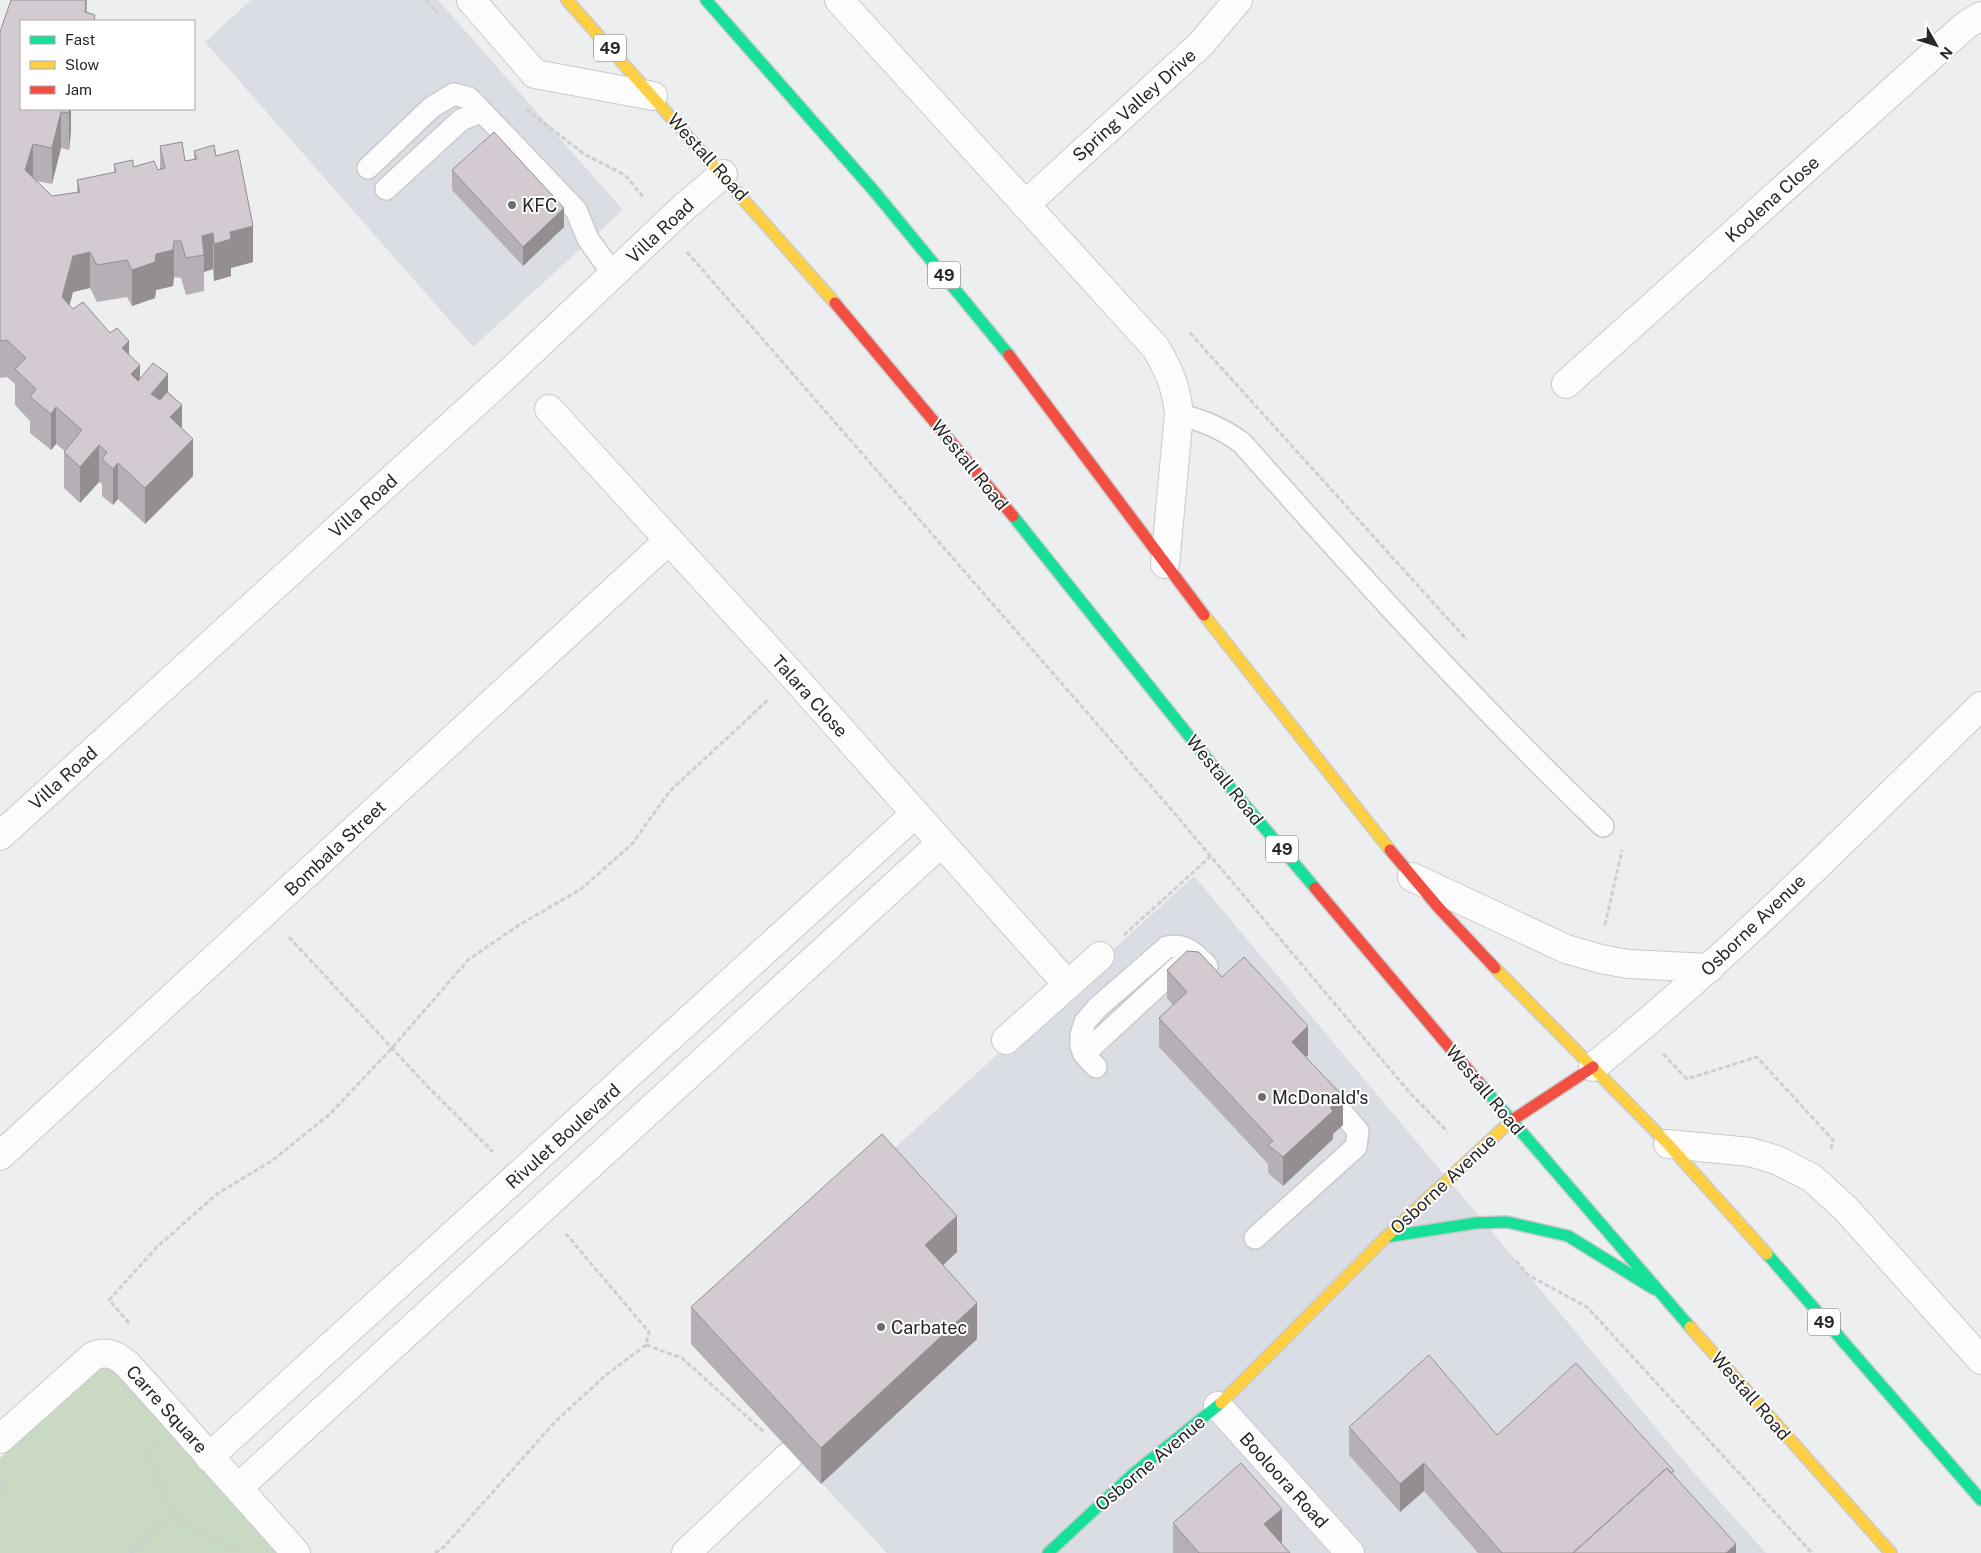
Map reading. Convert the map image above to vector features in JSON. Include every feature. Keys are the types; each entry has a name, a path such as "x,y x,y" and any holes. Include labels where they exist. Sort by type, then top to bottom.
{"main road":[{"name":"Westall Road","path":"567,0 723,174 898,377 1059,572 1229,786 1510,1121 1891,1553"},
{"name":"49","path":"706,0 771,72 972,308 1072,437 1165,564 1284,719 1412,877 1521,998 1593,1067 1668,1144 1981,1500"},
{"name":"Osborne Avenue","path":"1048,1553 1134,1474 1218,1406 1386,1237 1510,1121 1593,1067"},
{"path":"1386,1237 1476,1223 1507,1222 1568,1236 1664,1295"}],"street":[{"path":"471,0 535,74 653,96"},
{"path":"839,0 1156,348 1171,374 1179,414 1165,564"},
{"name":"Spring Valley Drive","path":"1025,205 1200,44 1238,0"},
{"name":"Koolena Close","path":"1566,384 1966,25 1981,16"},
{"name":"Villa Road","path":"0,836 513,369 665,225 723,174"},
{"name":"Talara Close","path":"550,409 793,676 1068,985"},
{"name":"Bombala Street","path":"0,1156 669,540"},
{"name":"Osborne Avenue","path":"1593,1067 1658,1014 1710,968 1981,706"},
{"name":"Rivulet Boulevard","path":"210,1457 915,814"},
{"path":"238,1488 941,843"},
{"path":"1412,877 1566,948 1601,960 1628,964 1710,968"},
{"path":"1006,1040 1100,956"},
{"path":"1668,1144 1750,1152 1777,1160 1812,1178 1824,1187 1981,1360"},
{"path":"518,1178 544,1207"},
{"name":"Carre Square","path":"0,1439 84,1364 100,1353 112,1354 120,1358 296,1553"},
{"name":"Booloora Road","path":"1218,1406 1350,1553"},
{"path":"686,1553 789,1456"}],"lane":[{"path":"368,168 432,107 454,94 469,98 576,210 588,239 613,274"},
{"path":"386,189 461,120 482,111"},
{"path":"1179,414 1208,423 1226,431 1242,442 1438,658 1528,754 1602,826"},
{"path":"1090,1060 1178,967 1194,962 1214,973"},
{"path":"1255,1238 1356,1147 1359,1140 1358,1131 1353,1123 1311,1077"}],"path":[{"path":"426,0 438,14"},
{"path":"521,105 584,154 625,175 665,225 1210,856 1410,1094 1472,1156"},
{"path":"134,1328 109,1300 157,1247 217,1194 273,1160 330,1114 392,1048 468,960 519,925 581,889 632,844 670,791 793,676"},
{"path":"1100,956 1210,856"},
{"path":"266,912 392,1048 518,1178"},
{"path":"435,1553 450,1540 555,1422 606,1375 646,1345 649,1332 544,1207"},
{"path":"1507,1222 1508,1251 1528,1275 1588,1307 1812,1553"},
{"path":"646,1345 682,1358 733,1402 789,1456"},
{"path":"180,1423 148,1451 171,1515 232,1549 271,1525"},
{"path":"0,1485 3,1486 0,1494"},
{"path":"131,1553 171,1515"}],"shaded area":[{"path":"251,0 438,0 623,210 473,347 205,42"},
{"path":"1194,876 1693,1472 1766,1553 887,1553 691,1344 692,1332"}],"green space":[{"path":"100,1368 123,1370 285,1553 0,1553 0,1458"}],"building":[{"path":"11,0 86,0 85,12 95,15 94,20 20,20 20,110 69,110 69,113 61,112 52,148 33,144 25,170 52,196 80,192 77,180 116,172 114,164 133,160 133,167 154,161 158,170 165,168 160,146 182,142 185,161 197,159 194,151 214,145 216,156 238,150 253,226 230,232 231,239 214,244 213,233 202,236 204,255 186,258 181,241 174,241 173,250 156,254 155,262 132,270 127,260 97,265 90,252 73,256 62,297 73,309 83,302 110,333 117,328 129,341 122,348 140,365 131,374 138,381 153,363 168,374 151,394 160,400 167,392 182,405 170,417 193,439 145,488 118,463 113,469 102,459 107,452 99,445 80,467 64,452 82,430 56,407 51,414 30,397 36,389 15,369 26,358 7,340 0,341 0,32"},
{"path":"494,132 564,208 523,247 452,170"},
{"name":"McDonald's","path":"1187,951 1199,952 1222,977 1244,957 1308,1026 1292,1042 1343,1097 1330,1108 1333,1111 1283,1157 1268,1145 1273,1141 1159,1018 1187,992 1167,970"},
{"path":"882,1134 957,1216 925,1245 977,1303 821,1448 691,1307"},
{"path":"1429,1355 1497,1435 1576,1363 1674,1471 1671,1473 1667,1468 1573,1553 1502,1553 1424,1463 1400,1484 1349,1427"},
{"path":"1241,1463 1282,1509 1264,1524 1290,1553 1199,1553 1173,1523"},
{"path":"1667,1468 1736,1544 1726,1553 1573,1553"}],"traffic: fast":[{"path":"706,0 874,191 1009,355"},
{"path":"1013,516 1229,786 1315,888"},
{"path":"1481,1085 1690,1327"},
{"path":"1386,1237 1476,1223 1507,1222 1568,1236 1654,1289"},
{"path":"1767,1254 1981,1500"},
{"path":"1048,1553 1134,1473 1221,1403"}],"traffic: slow":[{"path":"567,0 835,303"},
{"path":"1204,615 1390,850"},
{"path":"1495,968 1667,1143 1767,1254"},
{"path":"1221,1403 1386,1237 1511,1121"},
{"path":"1690,1327 1891,1553"}],"traffic: jam":[{"path":"835,303 1013,516"},
{"path":"1009,355 1204,615"},
{"path":"1390,850 1438,907 1495,968"},
{"path":"1315,888 1481,1085"},
{"path":"1511,1121 1593,1067"}],"place":[{"name":"KFC","path":"512,205"},
{"name":"McDonald's","path":"1262,1097"},
{"name":"Carbatec","path":"881,1327"}]}
